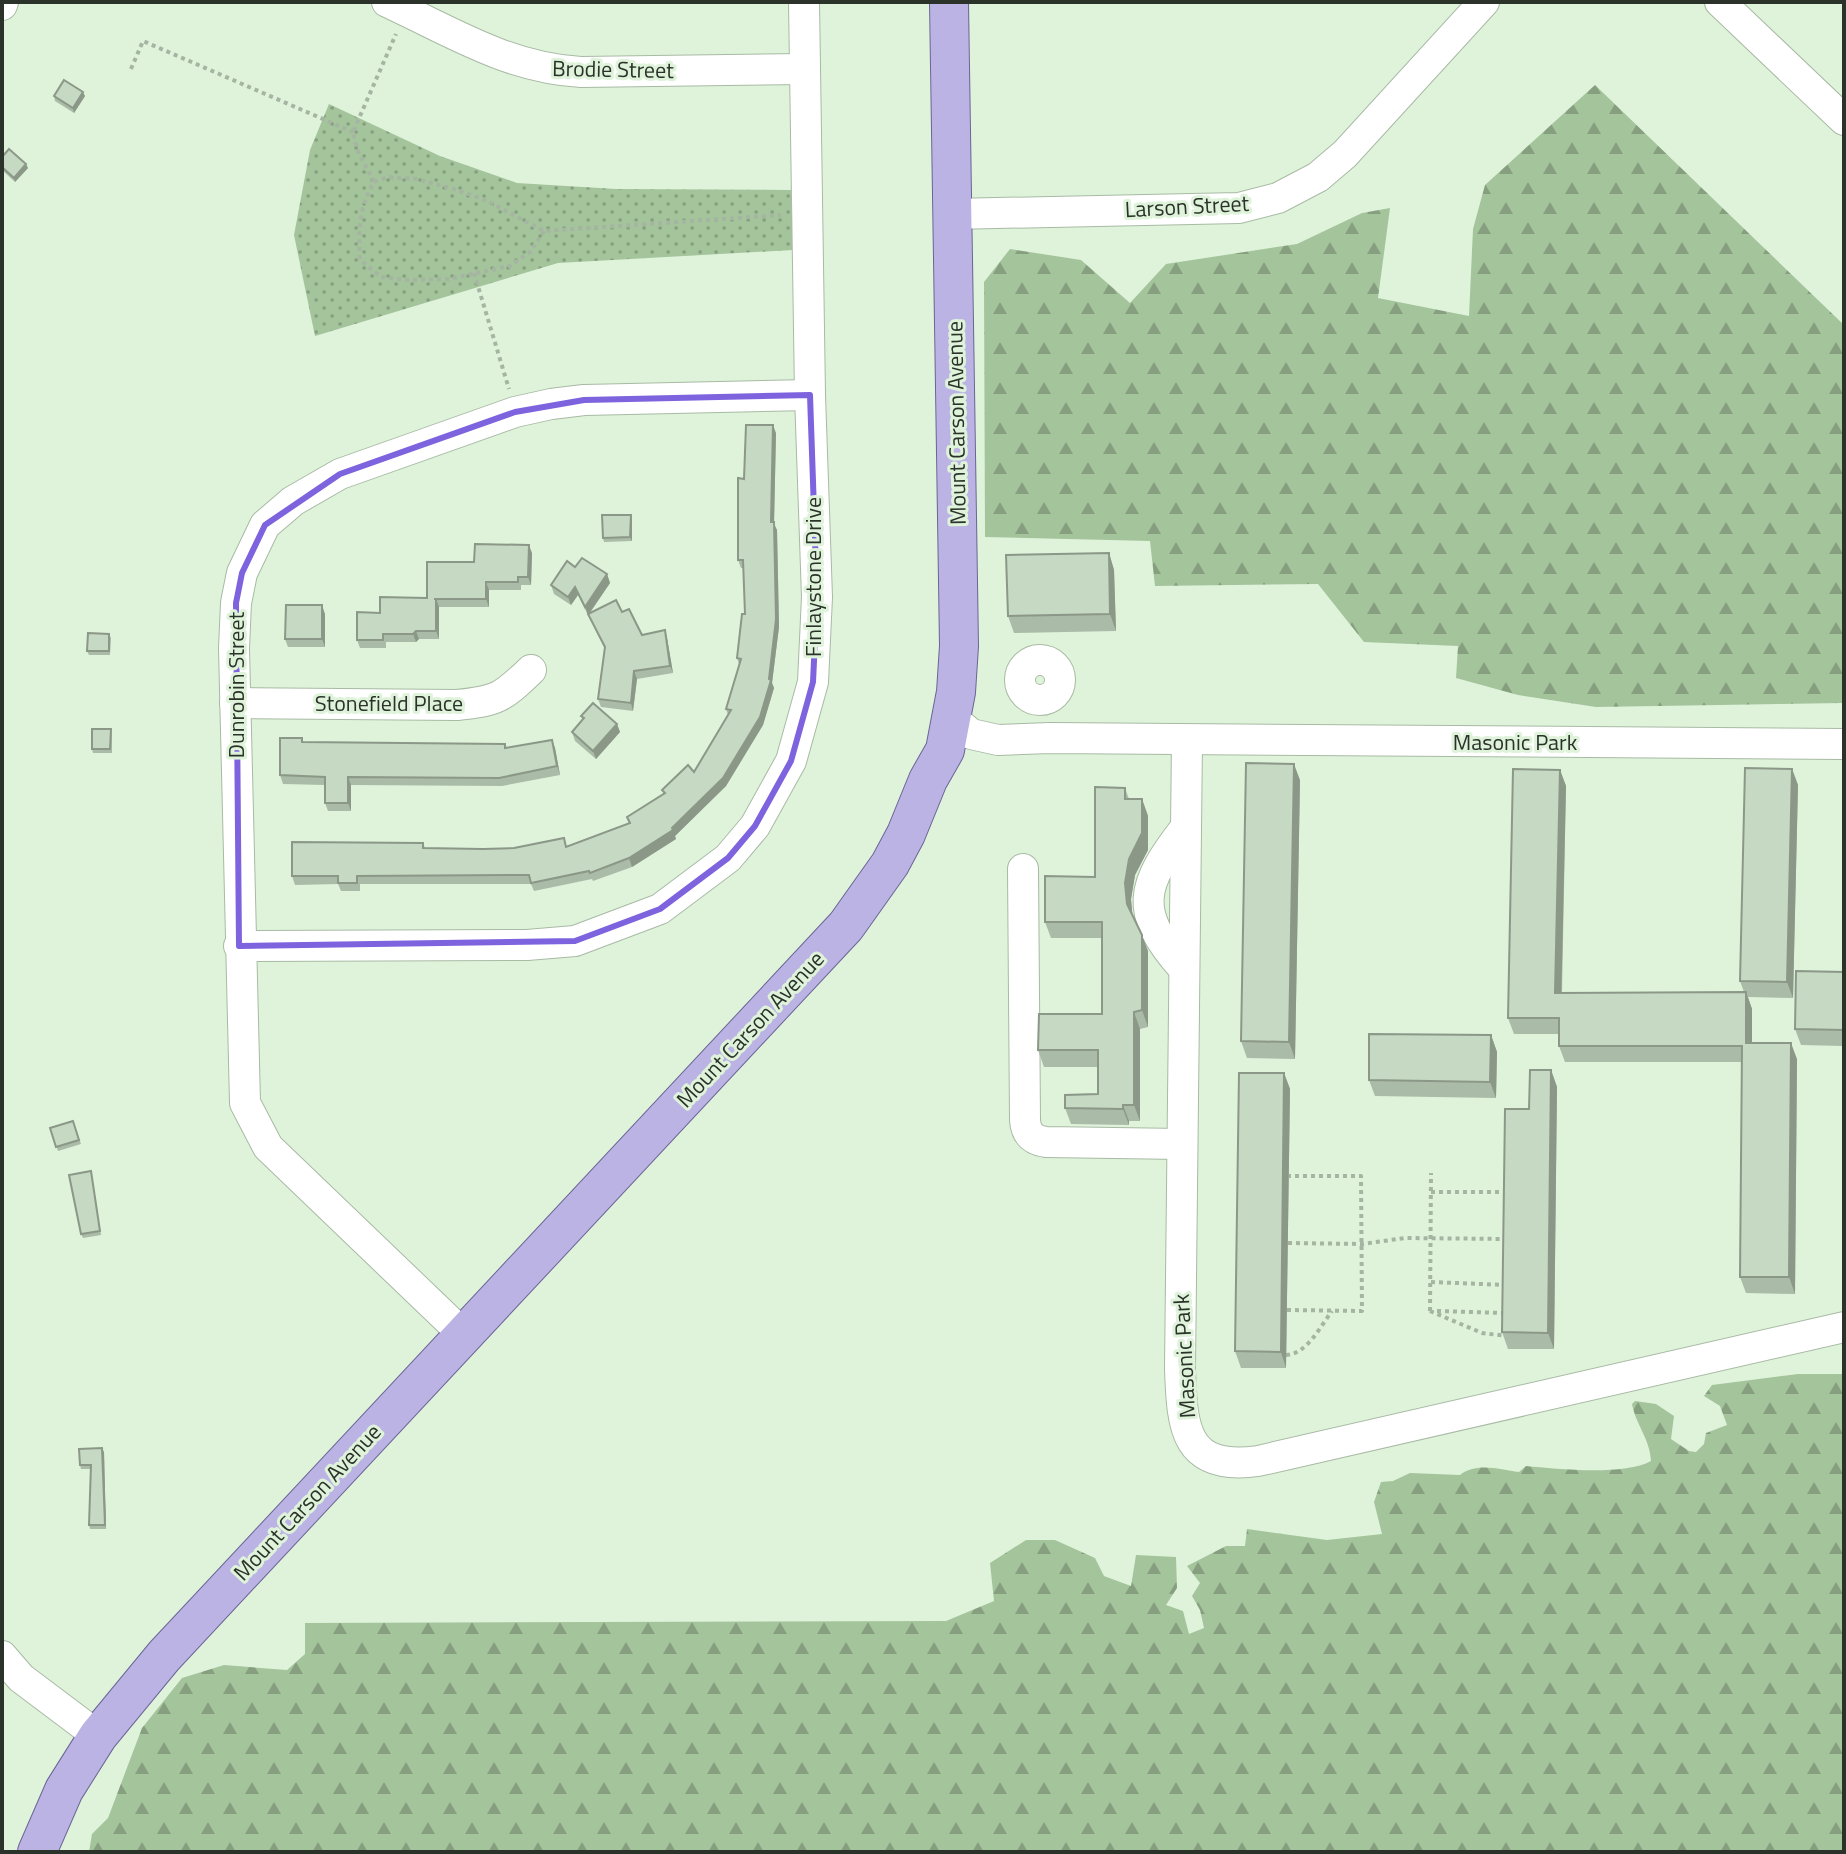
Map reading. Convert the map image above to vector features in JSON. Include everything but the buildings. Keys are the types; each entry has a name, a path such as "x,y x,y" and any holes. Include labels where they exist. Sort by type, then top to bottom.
{"main road":[{"name":"Mount Carson Avenue","path":"37,1852 64,1790 98,1736 174,1645 846,926 872,893 906,834 928,780 945,750 952,718 959,646 949,2"}],"street":[{"name":"Finlaystone Drive","path":"239,946 527,945 575,941 660,909 728,858 755,826 791,761 813,682 817,597 810,395 804,2"},
{"name":"Larson Street","path":"952,214 1239,208 1278,198 1318,177 1345,154 1484,2"},
{"path":"1720,2 1844,120"},
{"name":"Brodie Street","path":"413,9 496,54 546,69 581,72 805,69"},
{"name":"Dunrobin Street","path":"464,1335 268,1147 245,1103 235,703 236,603 242,573 265,525 293,501 340,474 515,412 584,400 810,395"},
{"name":"Stonefield Place","path":"235,703 457,705 489,702 511,689 531,670"},
{"name":"Masonic Park","path":"952,718 971,734 998,740 1844,744"},
{"name":"Masonic Park","path":"1187,740 1182,1405 1194,1444 1219,1462 1258,1461 1844,1327"},
{"path":"1023,869 1027,1131 1035,1139 1046,1142 1182,1144"},
{"path":"2,1656 21,1678 98,1736"}],"path":[{"path":"374,182 357,149 353,132 413,9"},
{"path":"131,69 143,41 353,132"},
{"path":"544,231 530,252 510,266 449,279 381,277 360,260 359,217 374,182 388,177 416,179 454,189 485,200 544,231 808,213"},
{"path":"474,273 515,412"},
{"path":"1430,1311 1431,1173"},
{"path":"1287,1310 1362,1311 1361,1176 1289,1176"},
{"path":"1431,1192 1510,1192"},
{"path":"1288,1243 1362,1244 1405,1238 1509,1239"},
{"path":"1431,1282 1509,1285"},
{"path":"1286,1355 1295,1355 1302,1350 1332,1311"},
{"path":"1430,1311 1508,1313"},
{"path":"1430,1311 1482,1333 1508,1337"}],"highlighted area":[{"path":"810,395 817,597 813,682 791,761 755,826 728,858 660,909 575,941 239,946 236,603 242,573 265,525 340,474 515,412 584,400"}],"green space":[{"path":"1595,85 1844,325 1844,703 1596,707 1518,695 1456,678 1458,646 1364,642 1318,584 1155,586 1150,541 985,537 984,282 1010,249 1081,260 1130,303 1166,264 1297,244 1362,213 1390,208 1378,298 1469,316 1473,229 1485,185"},
{"path":"329,104 440,156 517,183 616,189 791,190 793,250 558,263 315,336 294,235 310,150"},
{"path":"1798,1374 1844,1374 1844,1852 89,1852 92,1834 108,1818 142,1728 182,1678 224,1665 287,1670 305,1654 305,1623 946,1621 994,1601 990,1563 1026,1540 1055,1540 1095,1558 1104,1576 1131,1586 1136,1555 1176,1557 1177,1588 1166,1605 1183,1611 1189,1634 1204,1628 1200,1610 1192,1596 1200,1583 1187,1566 1226,1546 1245,1546 1247,1529 1327,1540 1382,1534 1374,1502 1381,1482 1393,1481 1410,1473 1460,1475 1480,1468 1519,1472 1526,1466 1608,1470 1639,1466 1651,1461 1634,1412 1632,1404 1635,1401 1656,1404 1674,1416 1671,1439 1696,1452 1704,1444 1706,1433 1727,1425 1720,1406 1704,1396 1712,1385"}]}
